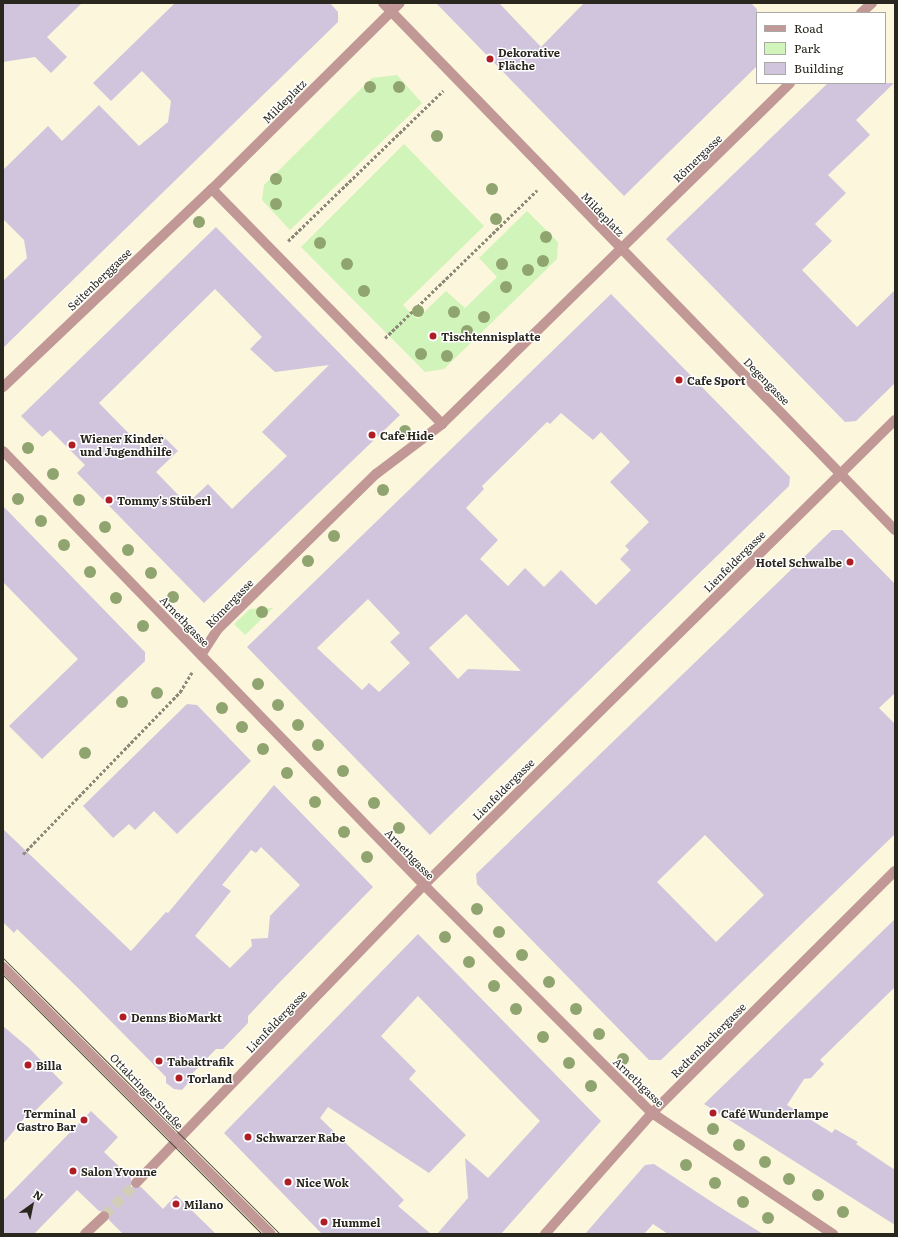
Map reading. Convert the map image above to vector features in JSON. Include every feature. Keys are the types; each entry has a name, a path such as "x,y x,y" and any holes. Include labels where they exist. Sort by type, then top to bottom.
{"street":[{"path":"383,3 391,12 400,3"},
{"path":"862,12 872,3"},
{"name":"Mildeplatz","path":"212,188 391,12 456,78 621,249 442,424"},
{"name":"Römergasse","path":"621,249 789,84"},
{"path":"212,188 442,424"},
{"name":"Seitenberggasse","path":"3,387 212,188"},
{"name":"Degengasse","path":"621,249 895,530"},
{"name":"Lienfeldergasse","path":"136,1183 424,885 895,420"},
{"name":"Römergasse","path":"202,655 217,630 376,474 442,424"},
{"name":"Arnethgasse","path":"3,452 424,885 652,1113 833,1234"},
{"name":"Redtenbachergasse","path":"545,1234 652,1113 895,871"},
{"name":"Ottakringer Straße","path":"3,967 271,1234"},
{"path":"85,1234 104,1216"}],"path":[{"path":"276,254 456,78"},
{"path":"371,352 551,177"},
{"path":"23,854 180,692 202,655"}],"green space":[{"path":"397,75 422,103 290,230 262,200 264,185 372,78"},
{"path":"404,144 484,226 403,305 417,319 446,291 465,308 497,277 479,258 527,211 558,242 557,259 444,369 425,372 301,247"},
{"path":"273,608 245,635 234,624 250,609"}],"building":[{"path":"3,3 82,3 47,37 67,57 51,73 35,57 3,62"},
{"path":"175,3 330,3 338,12 338,22 3,348 3,281 27,258 24,240 3,219 3,170 48,126 62,141 99,105 139,146 168,122 171,101 142,71 111,101 93,83"},
{"path":"436,3 499,3 541,47 584,3 751,3 757,9 756,67 624,196"},
{"path":"894,83 856,120 870,135 828,175 846,193 815,224 832,241 802,270 857,327 895,290 895,383 856,421 845,422 666,239 827,84"},
{"path":"216,227 400,415 204,603 77,473 85,465 50,430 42,437 21,416","holes":["215,289 262,337 250,349 275,372 329,365 262,432 287,456 232,509 208,484 187,504 156,472 178,451 161,434 145,450 99,403"]},
{"path":"611,294 790,477 789,486 430,835 247,647","holes":["561,413 593,440 601,432 630,462 610,482 649,522 625,546 629,550 620,559 631,570 596,605 561,570 544,587 525,568 508,586 480,559 498,540 466,508 484,489 482,486 547,422 550,424","368,599 400,633 390,642 410,663 379,692 369,683 362,690 317,648","466,614 521,671 468,669 458,679 429,648"]},
{"path":"3,506 145,652 145,661 42,759 9,726 78,659 3,582"},
{"path":"832,530 842,530 895,584 895,693 879,708 895,724 895,834 661,1060 649,1060 477,884 476,874","holes":["705,835 764,895 716,942 657,882"]},
{"path":"187,704 197,705 251,761 177,834 154,811 135,830 129,824 113,838 83,806"},
{"path":"274,785 373,887 248,1016 248,1023 223,1049 216,1049 189,1077 189,1082 182,1090 174,1089 166,1083 166,1077 76,986 17,929 14,933 3,922 3,829 131,951 166,912 168,913","holes":["261,847 300,885 270,916 268,938 251,939 252,946 230,968 195,936 231,891 222,885 251,850 256,853"]},
{"path":"895,919 895,987 820,1060 824,1064 811,1078 804,1079 787,1105 832,1133 835,1129 858,1142 856,1144 895,1170 895,1225 704,1104"},
{"path":"418,934 601,1121 501,1234 437,1234 468,1198 465,1158 488,1178 540,1121 418,996 381,1036 416,1071 409,1079 466,1135 429,1173 328,1107 320,1118 404,1200 398,1206 431,1234 322,1234 224,1133"},
{"path":"3,1026 29,1048 63,1083 32,1114 30,1111 3,1144"},
{"path":"91,1111 118,1137 104,1152 131,1178 131,1187 141,1187 163,1209 176,1195 216,1234 123,1234 109,1220 108,1211 99,1211 77,1190 34,1234 3,1234 3,1201"},
{"path":"654,1164 763,1234 668,1234 653,1224 644,1234 585,1234 645,1165"}],"tunnel":[{"path":"104,1216 136,1183"}],"tram line":[{"path":"3,958 280,1234"},
{"path":"3,975 262,1234"}],"place":[{"name":"Dekorative Fläche","path":"490,59"},
{"name":"Tischtennisplatte","path":"433,336"},
{"name":"Cafe Sport","path":"679,380"},
{"name":"Cafe Hide","path":"372,435"},
{"name":"Wiener Kinder und Jugendhilfe","path":"72,445"},
{"name":"Tommy's Stüberl","path":"109,500"},
{"name":"Hotel Schwalbe","path":"850,562"},
{"name":"Denns BioMarkt","path":"123,1017"},
{"name":"Tabaktrafik","path":"159,1061"},
{"name":"Billa","path":"28,1065"},
{"name":"Torland","path":"179,1078"},
{"name":"Café Wunderlampe","path":"713,1113"},
{"name":"Terminal Gastro Bar","path":"84,1120"},
{"name":"Schwarzer Rabe","path":"248,1137"},
{"name":"Salon Yvonne","path":"73,1171"},
{"name":"Nice Wok","path":"288,1182"},
{"name":"Milano","path":"176,1204"},
{"name":"Hummel","path":"324,1222"}]}
